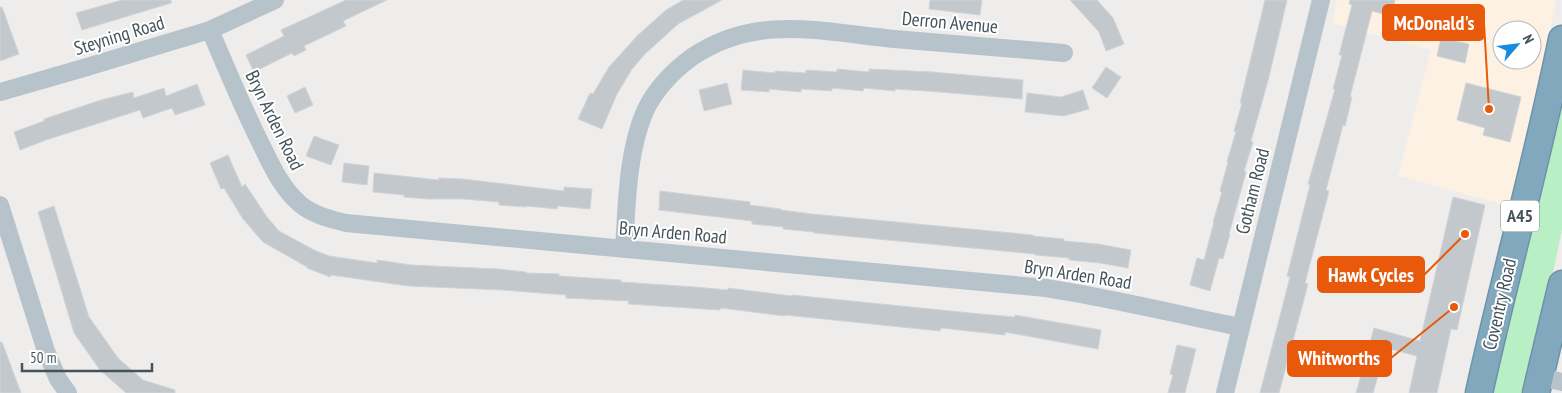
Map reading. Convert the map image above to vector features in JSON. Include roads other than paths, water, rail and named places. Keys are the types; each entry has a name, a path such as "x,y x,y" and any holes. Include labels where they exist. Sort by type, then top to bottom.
{"highway":[{"name":"Coventry Road","path":"1479,393 1523,204 1543,130 1562,39"},
{"path":"1546,384 1562,284"}],"street":[{"name":"Steyning Road","path":"0,92 87,68 210,30 275,0"},
{"name":"Gotham Road","path":"1225,393 1321,0"},
{"name":"Derron Avenue","path":"624,249 633,148 646,110 660,88 679,66 726,38 751,31 773,29 830,30 891,38 1064,53"},
{"name":"Bryn Arden Road","path":"210,30 241,104 275,173 288,193 301,206 326,218 346,222 1046,288 1089,294 1118,302 1240,327"},
{"path":"0,205 6,245 46,351 58,379 68,393"}],"place":[{"name":"McDonald's","path":"1489,109"},
{"name":"Hawk Cycles","path":"1465,234"},
{"name":"Whitworths","path":"1454,307"}]}
